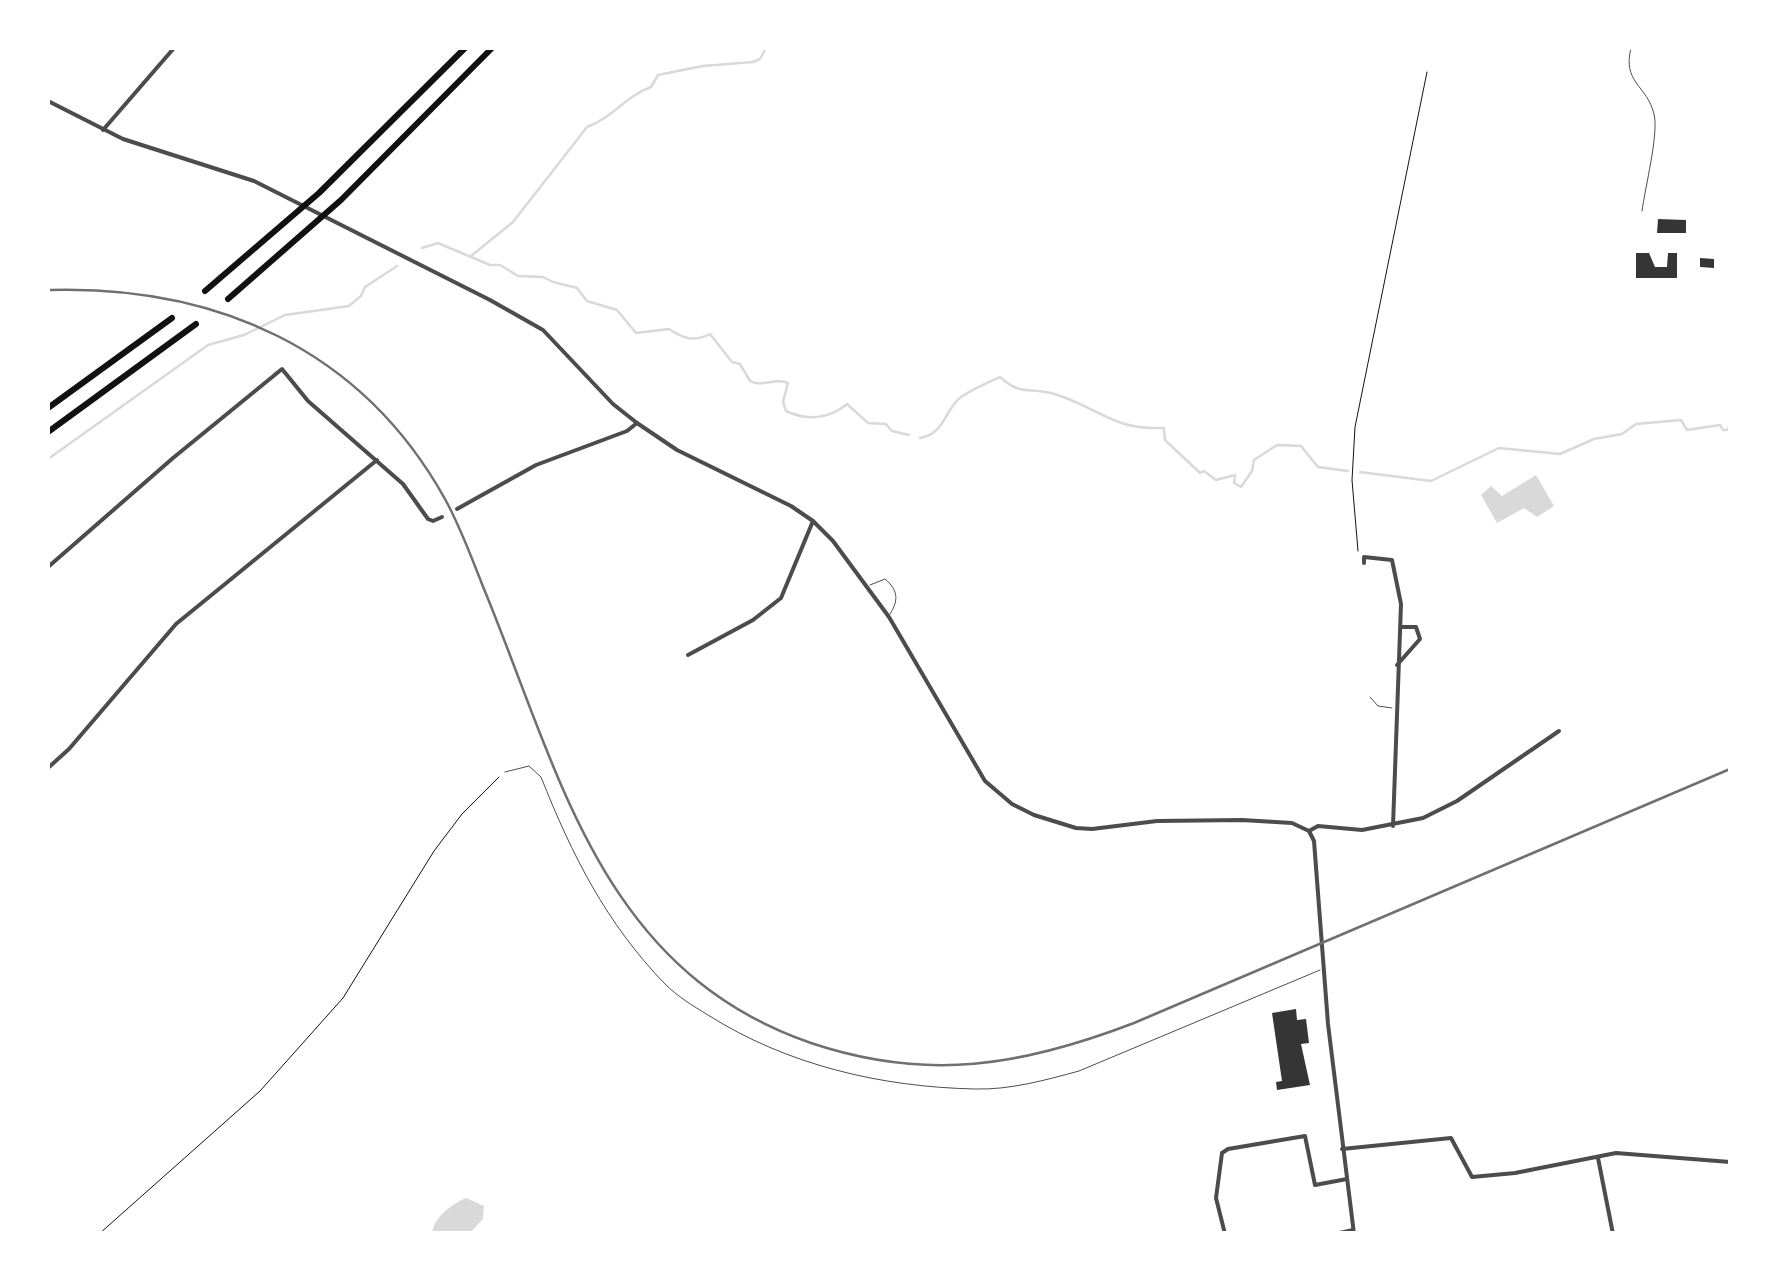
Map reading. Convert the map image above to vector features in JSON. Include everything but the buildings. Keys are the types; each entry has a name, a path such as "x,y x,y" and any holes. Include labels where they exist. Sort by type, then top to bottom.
{"highway":[{"path":"205,291 319,193 465,48"},
{"path":"228,299 341,200 492,48"},
{"path":"48,408 172,318"},
{"path":"48,432 196,324"}],"street":[{"path":"103,130 174,48"},
{"path":"48,101 103,130 233,173 535,324 637,423 676,450 791,506 813,521 833,540 889,617 985,781 1023,810 1054,822 1092,829 1158,822 1242,820 1292,823 1309,830 1314,841 1353,1232 1335,1234"},
{"path":"48,568 282,369 308,402 403,484 428,518 434,521 442,516"},
{"path":"457,509 536,465 637,423"},
{"path":"48,768 176,624 377,460"},
{"path":"688,654 753,620 781,598 813,521"},
{"path":"1364,560 1392,560 1398,592 1393,826"},
{"path":"1398,665 1420,636 1416,627 1400,627"},
{"path":"1309,830 1318,826 1362,830 1423,818 1457,800 1559,731"},
{"path":"1226,1234 1216,1198 1222,1153 1228,1149 1305,1136 1315,1185 1347,1180"},
{"path":"1342,1148 1451,1138 1472,1177 1632,1152 1730,1162"},
{"path":"1598,1158 1613,1234"}],"lane":[{"path":"1631,48 1630,77 1650,104 1655,123 1642,211"},
{"path":"867,587 886,578 894,586 897,597 889,617"},
{"path":"1370,698 1378,706 1396,708"},
{"path":"504,772 518,766 536,769 583,875 608,914 667,986 734,1032 821,1068 978,1089 1042,1082 1080,1071 1190,1022 1324,970"}],"path":[{"path":"1364,560 1356,545 1352,480 1356,428 1428,72"},
{"path":"99,1234 260,1092 332,1012 434,851 462,814 504,772"}],"shaded area":[{"path":"1536,475 1554,506 1537,517 1524,508 1497,523 1481,495 1491,486 1502,496"},
{"path":"466,1198 484,1206 483,1219 470,1233 432,1233 444,1212"}],"waterway":[{"path":"471,256 513,222 587,127 651,87 658,75 753,62 760,59 766,48"},
{"path":"422,248 438,243 490,265 500,265 518,276 543,277 577,288 587,301 617,310 636,333 669,329 694,339 710,334 732,362 740,364 750,381 788,383 783,402 786,411 818,417 847,404 868,423 886,424 892,431 909,435"},
{"path":"48,459 208,345 244,335 285,315 349,306 365,287 397,266"},
{"path":"920,438 935,432 961,397 1000,377 1019,389 1067,398 1116,421 1164,428 1165,440 1200,473 1204,471 1216,480 1235,475 1234,483 1241,487 1254,460 1277,445 1301,446 1318,467 1348,471"},
{"path":"1360,472 1431,481 1499,448 1560,454 1594,439 1622,434 1636,424 1681,420 1687,430 1720,425 1728,430 1730,422"}],"railway":[{"path":"48,290 110,291 169,299 225,314 278,336 327,365 371,402 411,446 451,510 565,794 597,858 635,916 682,967 739,1010 811,1043 854,1055 935,1065 974,1064 1053,1050 1134,1023 1730,769"}]}
